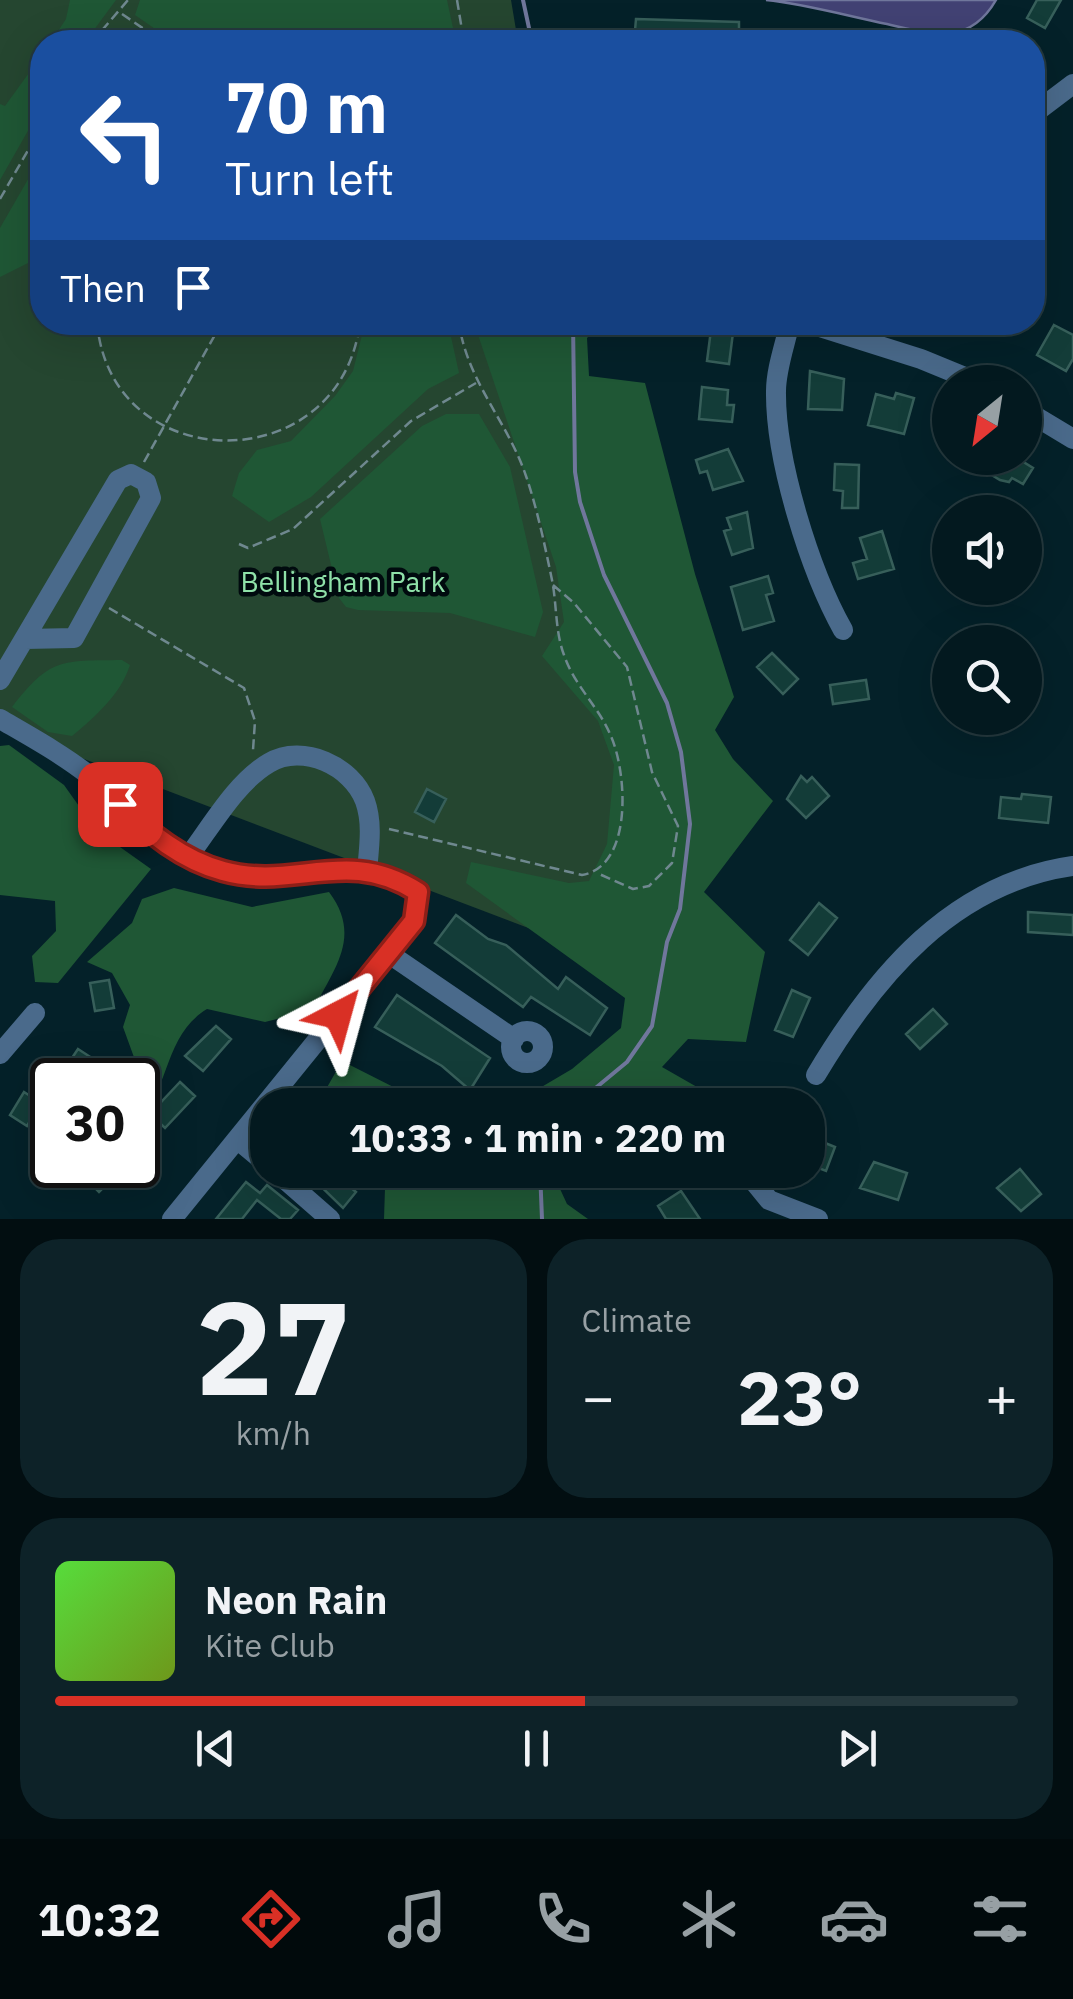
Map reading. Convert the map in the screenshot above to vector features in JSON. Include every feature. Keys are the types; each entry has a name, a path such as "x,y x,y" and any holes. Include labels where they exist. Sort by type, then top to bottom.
{"street":[{"path":"1045,105 1073,84"},
{"path":"787,335 776,388 779,442 822,593 843,630"},
{"path":"845,335 936,365"},
{"path":"1042,420 1073,439"},
{"path":"0,680 118,480 136,476 146,482 151,498 74,638 25,639"},
{"path":"0,720 92,777 148,832 188,857 225,872 286,876 367,870 392,876 418,892 414,921 174,1218"},
{"path":"188,857 258,770 284,757 307,756 330,763 351,778 365,800 370,829 367,870"},
{"path":"816,1075 855,1010 892,965 934,927 1015,881 1073,866"},
{"path":"388,953 514,1038"},
{"path":"0,1054 35,1013"},
{"path":"237,1138 250,1149"},
{"path":"295,1188 330,1219"},
{"path":"759,1188 768,1200 818,1219"}],"path":[{"path":"104,30 128,0"},
{"path":"457,0 462,30"},
{"path":"121,13 146,30"},
{"path":"0,199 30,147"},
{"path":"101,335 114,377 128,396 164,426 186,436 233,443 278,433 300,422 326,399 346,371 356,335"},
{"path":"136,476 215,335"},
{"path":"464,335 478,383 528,480 552,585 562,652 612,737 620,773 617,837 608,859 596,872"},
{"path":"239,544 248,548 293,529 410,420 478,383"},
{"path":"370,829 412,831 568,872 596,872 633,889 650,886 672,863 678,826 652,772 627,667 597,636 574,603 552,585"},
{"path":"95,600 244,688 253,711 251,744 258,770"}],"green space":[{"name":"Bellingham Park","path":"0,0 511,0 516,30 30,30 30,335 566,335 667,942 586,950 0,727"},
{"path":"70,0 116,0 94,30 59,30"},
{"path":"140,0 447,0 453,30 157,30 135,15"},
{"path":"30,72 30,127 0,180 0,104 5,106"},
{"path":"30,176 30,262 0,277 0,228"},
{"path":"362,335 451,335 459,373 428,389 311,497 269,522 232,496 239,473 257,450 291,441 335,396 353,371"},
{"path":"478,335 590,335 589,376 645,383 695,574 734,697 715,730 733,759 773,801 704,892 765,952 746,1042 688,1039 662,1067 697,1088 540,1088 572,1069 621,1028 625,998 466,883 471,862 569,883 589,881 607,844 614,765 598,721 542,656 564,622 556,567"},
{"path":"446,414 479,414 510,467 543,612 535,637 450,613 358,610 346,607 339,598 320,519 422,426"},
{"path":"122,660 130,665 120,686 72,736 48,732 12,707 37,679 59,665"},
{"path":"9,745 64,785 96,830 151,869 58,983 35,982 32,956 56,931 55,901 0,895 0,746"},
{"path":"174,888 252,907 329,892 344,923 342,951 313,1010 265,1022 207,1009 182,1033 160,1086 160,1058 134,1058 123,1027 130,1005 112,973 87,962 132,923 142,899"},
{"path":"342,1061 395,1088 327,1088"},
{"path":"385,1188 560,1188 567,1204 588,1219 384,1219"}],"shaded area":[{"path":"766,0 996,0 985,15 963,30 914,30"}],"building":[{"path":"1037,0 1061,0 1045,28 1027,18"},
{"path":"636,19 739,22 739,30 635,30"},
{"path":"1054,325 1073,335 1073,359 1066,371 1037,355"},
{"path":"710,335 733,335 729,364 707,361"},
{"path":"810,371 844,379 842,410 808,409"},
{"path":"702,387 728,390 727,405 734,405 732,422 699,419"},
{"path":"896,393 914,398 904,434 868,425 876,394 894,399"},
{"path":"728,449 743,481 713,490 707,471 700,473 696,460"},
{"path":"835,464 859,465 858,508 842,508 843,491 834,490"},
{"path":"992,475 1029,475 1023,484 1012,478 1009,482"},
{"path":"747,512 753,548 732,555 724,531 731,529 727,518"},
{"path":"882,531 894,569 858,579 853,563 867,559 860,538"},
{"path":"768,576 773,593 766,595 774,621 743,630 731,587"},
{"path":"772,653 798,679 783,694 757,667"},
{"path":"866,680 869,699 833,704 830,685"},
{"path":"801,776 807,782 812,777 829,796 806,818 787,799"},
{"path":"427,789 446,799 434,822 415,812"},
{"path":"1022,794 1051,797 1048,823 999,818 1001,797 1021,799"},
{"path":"819,903 837,918 808,955 790,940"},
{"path":"1028,912 1073,915 1073,935 1028,932"},
{"path":"456,915 488,939 506,945 558,989 566,977 607,1008 590,1035 531,997 523,1007 435,943"},
{"path":"109,980 114,1008 95,1011 90,983"},
{"path":"792,990 810,998 793,1037 775,1030"},
{"path":"397,995 490,1058 468,1088 442,1066 375,1027"},
{"path":"933,1009 947,1024 920,1049 906,1034"},
{"path":"216,1026 231,1039 203,1071 185,1056"},
{"path":"78,1049 92,1058 72,1058"},
{"path":"180,1082 195,1096 165,1128 160,1123 160,1103"},
{"path":"24,1092 30,1096 27,1126 10,1115"},
{"path":"825,1143 835,1147 825,1171"},
{"path":"874,1162 907,1173 898,1200 860,1188"},
{"path":"1020,1169 1041,1194 1021,1211 997,1188"},
{"path":"246,1182 260,1193 271,1188 298,1210 290,1219 281,1219 257,1200 242,1219 216,1219"},
{"path":"322,1188 351,1188 356,1192 343,1208"},
{"path":"681,1191 700,1219 666,1219 658,1206"}],"waterway":[{"path":"523,0 529,30"},
{"path":"573,335 575,472 580,502 604,575 667,703 681,752 690,824 680,909 667,942 652,1026 627,1062 596,1088"},
{"path":"541,1188 542,1219"}],"route":[{"path":"120,804 148,832 188,857 225,872 286,876 355,868 392,876 418,892 414,921 338,1015"}]}
